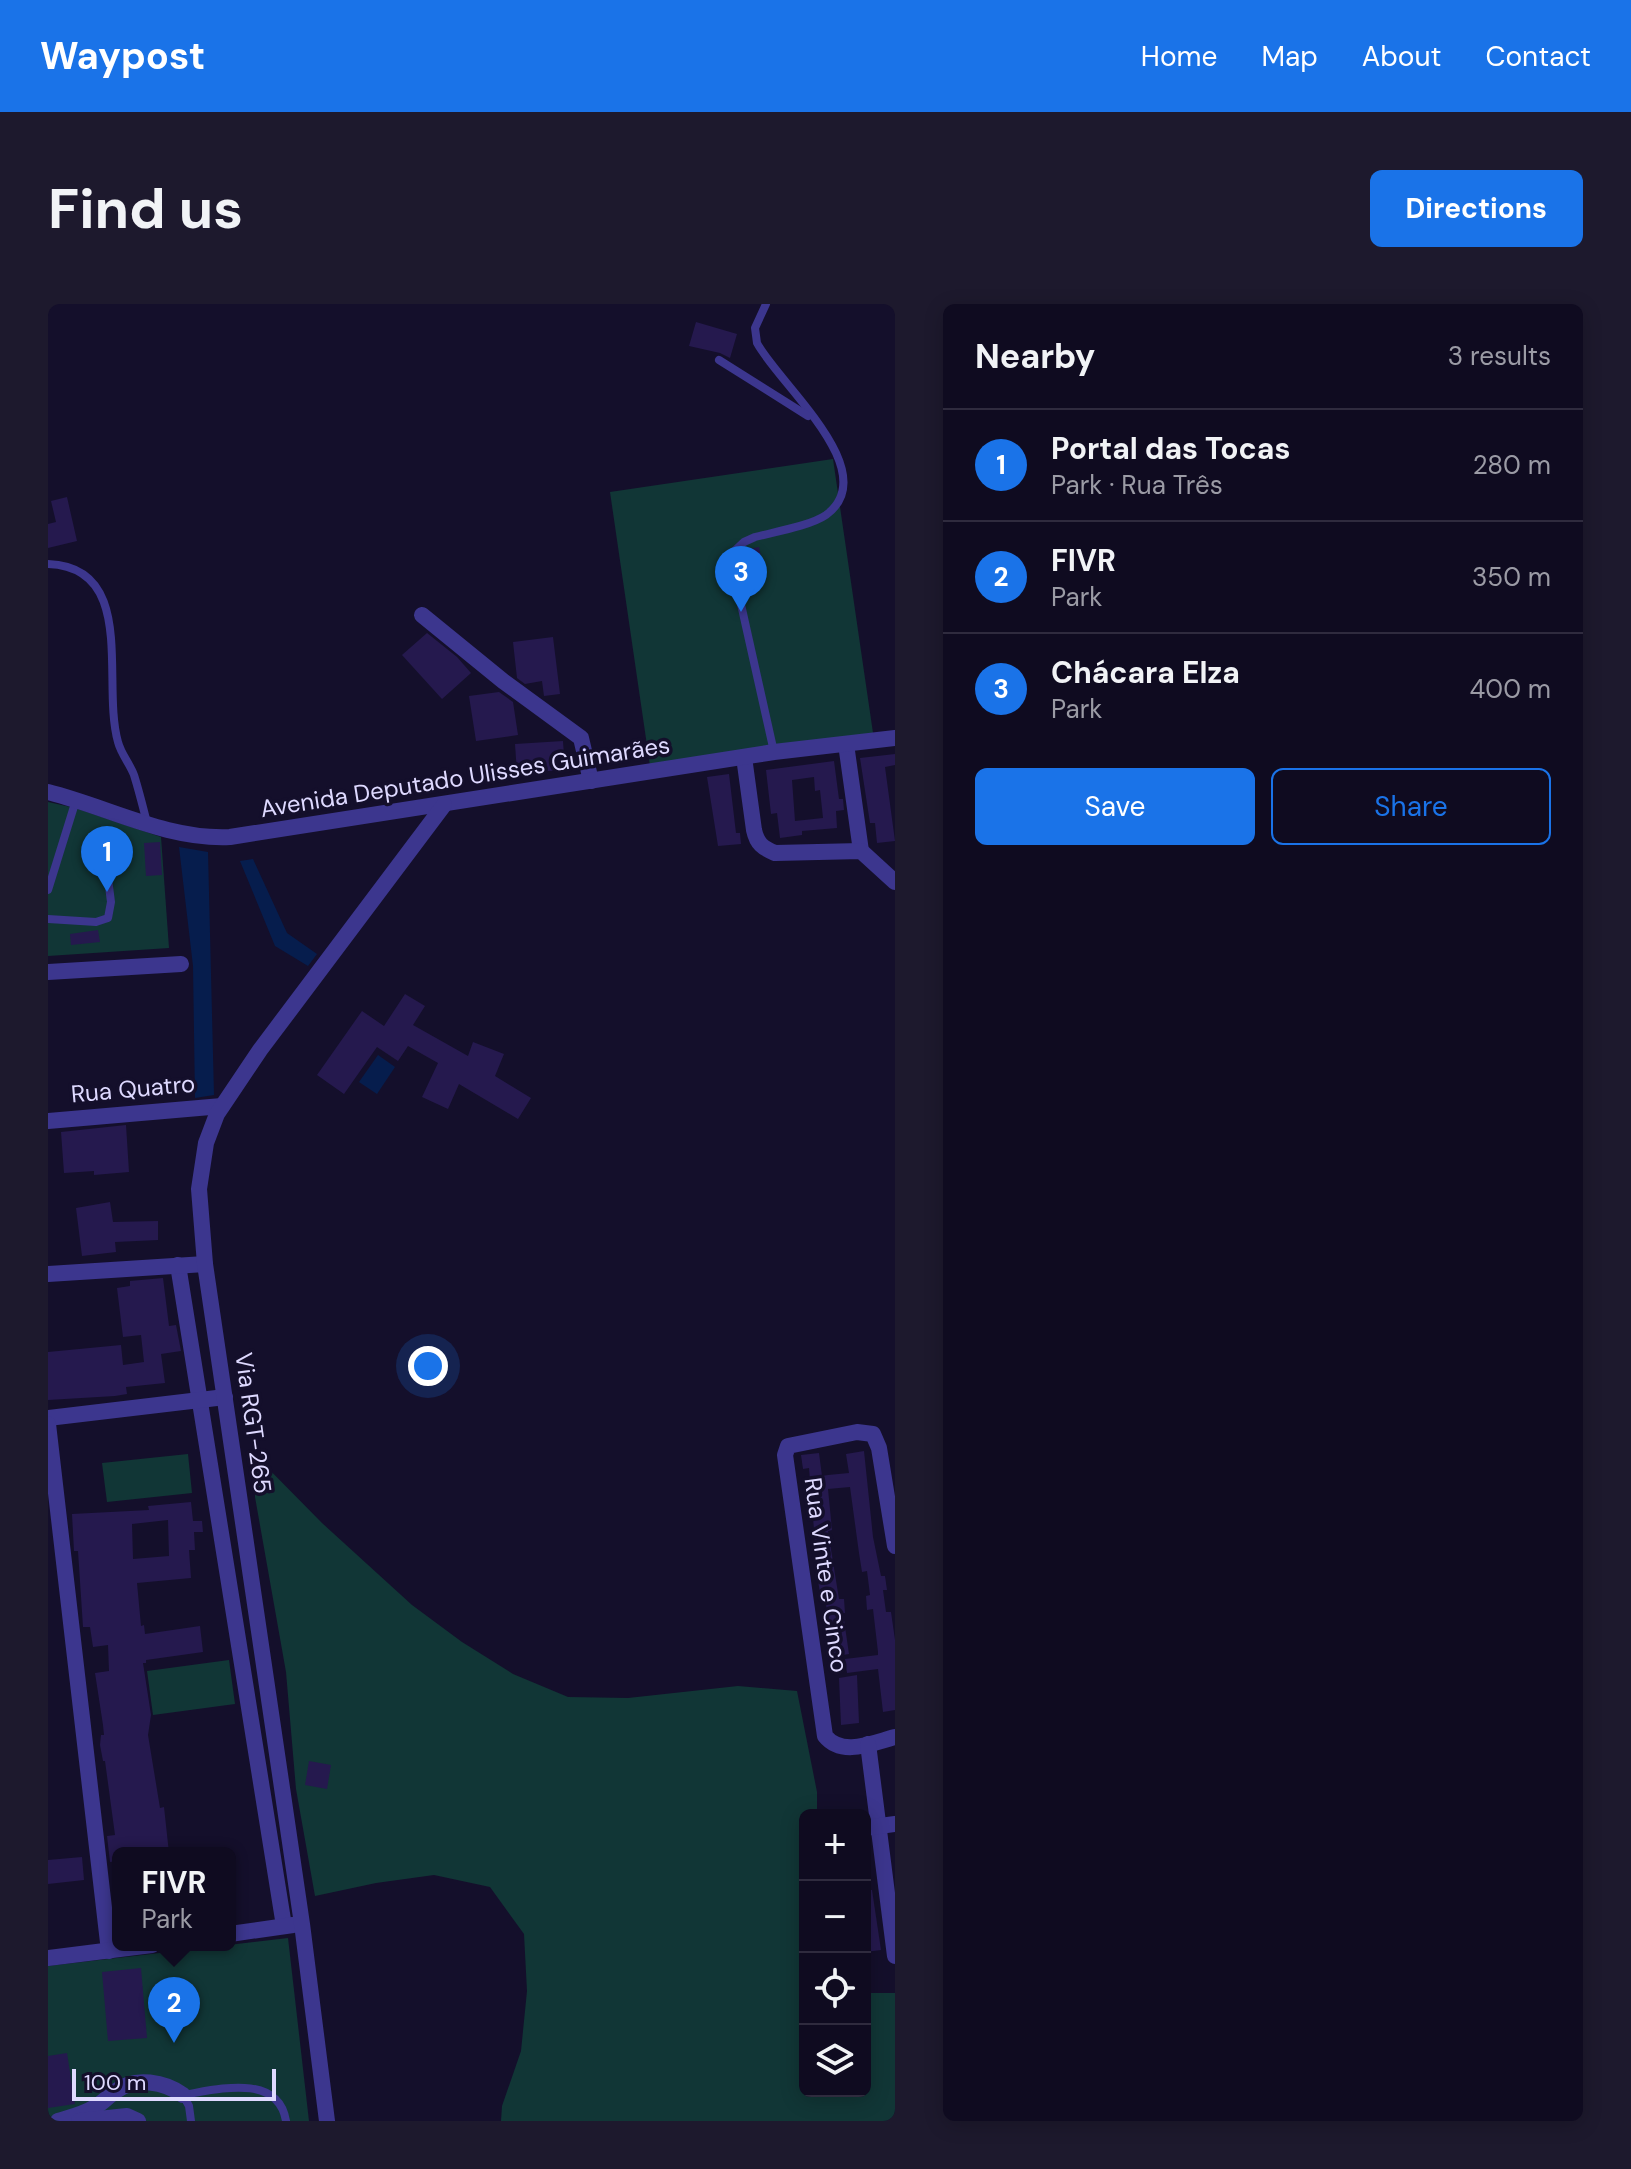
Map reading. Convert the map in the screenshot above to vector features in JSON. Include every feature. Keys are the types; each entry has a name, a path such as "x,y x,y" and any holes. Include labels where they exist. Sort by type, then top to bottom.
{"street":[{"path":"422,615 503,681 581,738 591,781"},
{"name":"Avenida Deputado Ulisses Guimarães","path":"48,792 192,836 230,837 774,752 895,738"},
{"path":"846,744 861,851 895,882"},
{"path":"744,757 756,841 764,849 775,853 861,851"},
{"name":"Via RGT-265","path":"327,2121 302,1924 205,1264 199,1189 208,1135 222,1106 260,1050 444,805"},
{"path":"48,972 181,964"},
{"name":"Rua Quatro","path":"48,1121 222,1106"},
{"path":"48,1274 205,1264"},
{"path":"178,1265 284,1926"},
{"path":"109,1951 48,1421 225,1397"},
{"name":"Rua Vinte e Cinco","path":"868,1744 839,1747 828,1739 824,1731 786,1448 792,1443 857,1432 876,1436 895,1546"},
{"path":"895,1737 868,1744 895,1956"},
{"path":"236,1933 302,1924"},
{"path":"48,1958 112,1951"},
{"path":"58,2121 87,2111 119,2089 138,2083 166,2085 183,2095"},
{"path":"79,2121 127,2116 138,2121"}],"lane":[{"path":"766,304 755,328 757,343 816,421 832,445 845,474 838,501 828,514 755,537 730,555 774,752"},
{"path":"719,360 816,421"},
{"path":"48,564 70,565 84,573 105,600 112,652 113,716 118,744 133,773 147,824"},
{"path":"48,890 76,799"},
{"path":"48,919 96,922 108,918 111,902 106,863"},
{"path":"191,2121 189,2106 183,2095 237,2086 251,2087 264,2093 278,2104 286,2121"}],"green space":[{"path":"833,459 873,733 650,766 610,492"},
{"path":"48,802 161,837 169,948 48,956"},
{"path":"188,1454 192,1493 107,1502 102,1463"},
{"path":"254,1454 322,1523 412,1605 513,1674 568,1697 628,1698 738,1686 797,1691 817,1792 817,1809 799,1809 799,2097 871,2097 871,1993 895,1993 895,2121 501,2121 502,2106 521,2051 527,1991 524,1934 490,1887 434,1875 315,1896 296,1789 286,1672 255,1497"},
{"path":"229,1660 235,1704 153,1715 147,1671"},
{"path":"288,1938 309,2121 48,2121 48,1966 177,1951 236,1951 236,1944"}],"water":[{"path":"179,847 208,852 214,1095 195,1098 193,966"},
{"path":"253,859 287,933 317,954 308,966 275,946 240,861"},
{"path":"378,1055 395,1067 377,1094 359,1082"}],"building":[{"path":"696,322 737,334 730,358 689,346"},
{"path":"67,497 77,541 48,548 48,524 56,522 51,501"},
{"path":"759,547 764,571 746,575 741,554"},
{"path":"427,633 457,657 471,673 442,699 402,655"},
{"path":"553,637 560,694 544,696 542,681 525,684 517,678 513,642"},
{"path":"499,692 513,702 518,735 476,741 469,696"},
{"path":"563,741 565,770 517,773 515,744"},
{"path":"895,754 895,765 885,767 895,841 877,843 875,823 870,823 860,758"},
{"path":"834,761 839,799 843,799 844,810 836,811 837,828 802,831 802,835 780,838 777,813 771,814 766,770","holes":["814,777 815,791 820,790 823,818 795,821 792,780"]},
{"path":"729,774 736,833 740,833 741,844 718,846 707,777"},
{"path":"160,842 162,875 146,876 144,843"},
{"path":"98,930 100,942 71,945 70,934"},
{"path":"405,994 425,1006 413,1025 468,1056 473,1042 504,1054 495,1076 531,1098 518,1119 459,1084 448,1109 422,1097 438,1063 408,1046 398,1061 377,1047 344,1094 317,1075 362,1011 384,1026"},
{"path":"126,1125 129,1172 94,1175 94,1171 64,1173 61,1132"},
{"path":"110,1202 113,1222 158,1221 158,1240 115,1242 116,1252 82,1256 76,1208"},
{"path":"163,1278 169,1326 176,1325 181,1351 161,1354 165,1383 126,1387 127,1394 115,1396 48,1400 48,1352 121,1345 123,1365 144,1362 141,1335 123,1337 117,1288 130,1286 130,1281"},
{"path":"864,1451 873,1537 881,1576 885,1576 886,1612 891,1612 895,1640 895,1710 883,1712 878,1669 847,1673 845,1659 878,1655 873,1609 867,1610 866,1596 870,1595 867,1571 862,1572 850,1487 828,1489 832,1530 828,1531 839,1599 844,1599 849,1654 831,1657 825,1592 820,1593 812,1543 815,1542 809,1468 803,1469 801,1455 819,1453 822,1476 849,1473 846,1454"},
{"path":"191,1502 193,1521 202,1521 203,1532 194,1532 195,1550 189,1550 191,1578 137,1583 141,1626 144,1625 145,1634 200,1626 203,1652 146,1660 143,1663 151,1715 148,1735 160,1808 164,1807 168,1847 112,1847 110,1862 107,1836 115,1835 100,1745 101,1735 104,1735 95,1673 109,1671 108,1645 93,1647 90,1627 83,1627 72,1514 149,1510 148,1506","holes":["168,1520 169,1556 133,1559 132,1524"]},
{"path":"857,1675 859,1723 841,1725 839,1678"},
{"path":"309,1761 331,1765 327,1789 305,1785"},
{"path":"82,1857 84,1880 48,1884 48,1860"},
{"path":"871,1890 872,1890 881,1950 871,1951"},
{"path":"141,1968 147,2038 108,2041 102,1972"},
{"path":"67,2053 75,2104 48,2108 48,2056"}],"place":[{"name":"Chácara Elza","path":"741,612"},
{"name":"Portal das Tocas","path":"107,892"},
{"name":"FIVR","path":"174,2043"}]}
